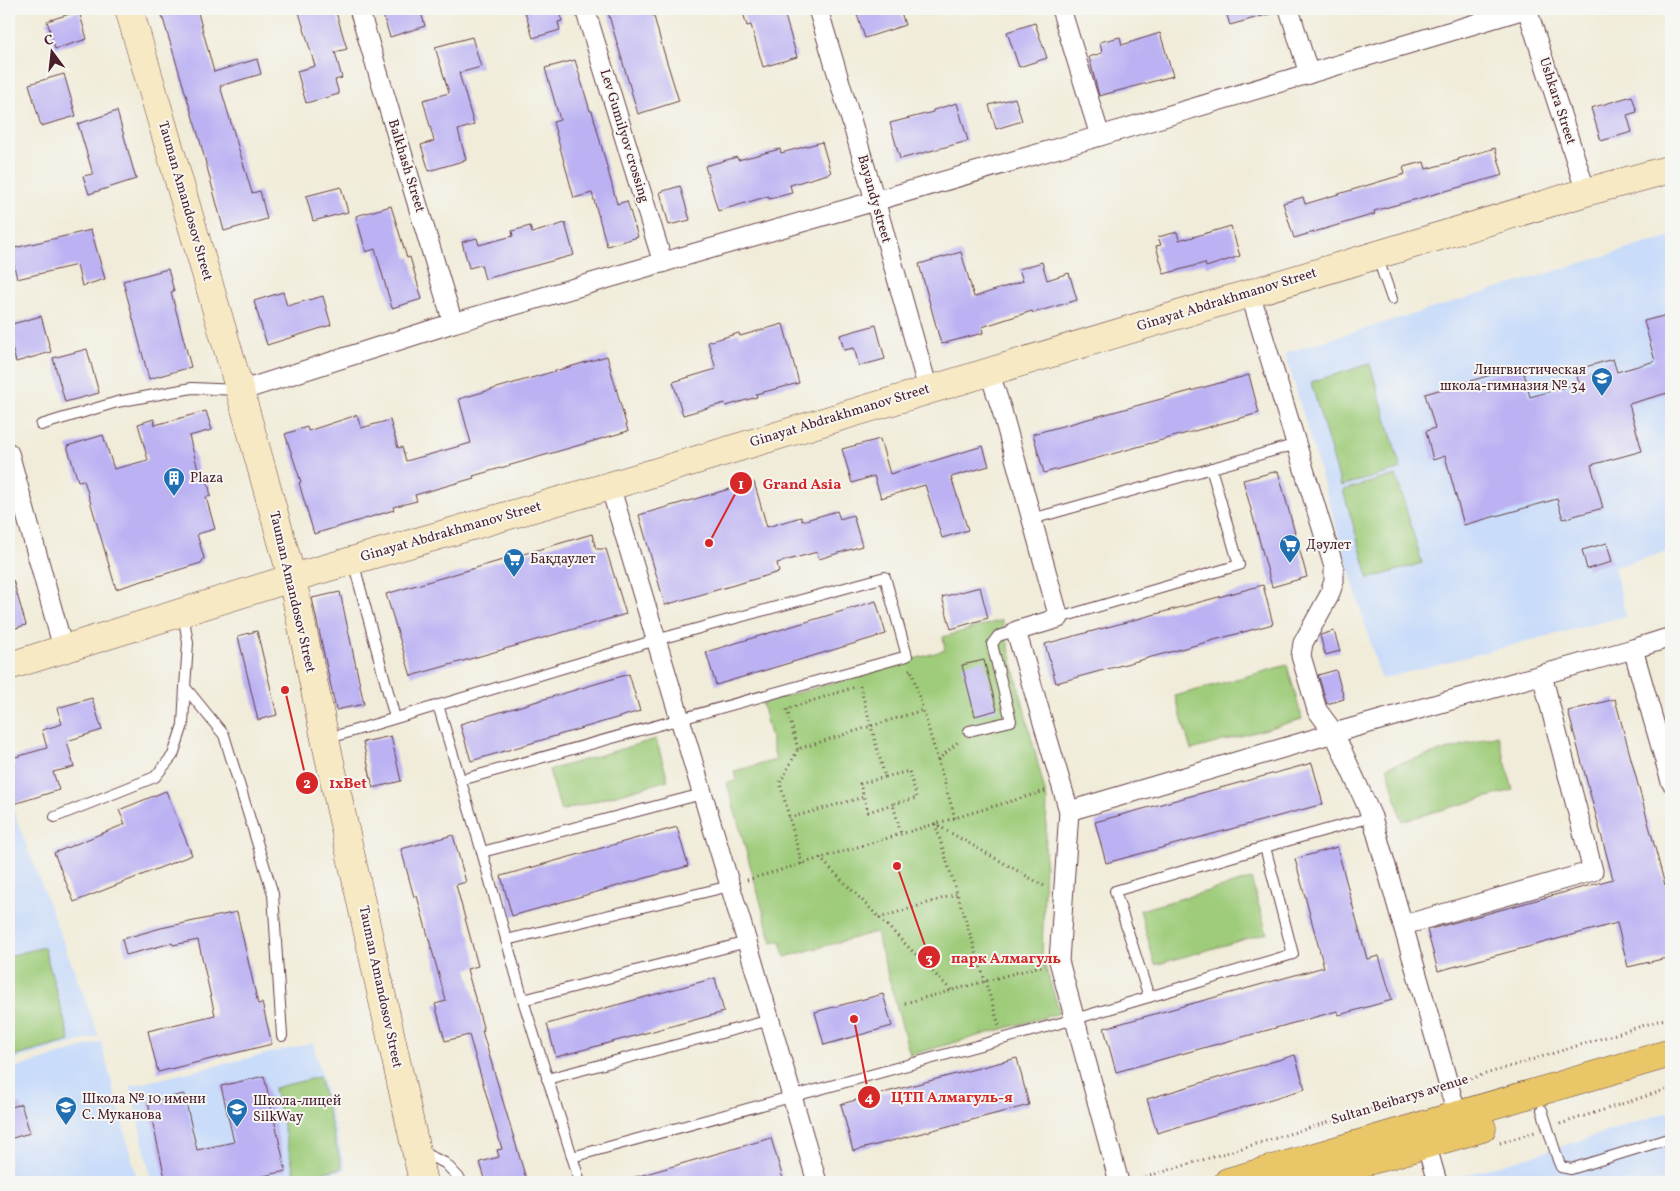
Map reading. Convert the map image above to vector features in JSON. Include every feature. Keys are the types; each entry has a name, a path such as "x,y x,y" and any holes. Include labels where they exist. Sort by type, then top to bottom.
{"main road":[{"path":"1228,1182 1460,1125 1671,1053"},
{"path":"1460,1125 1545,1119 1671,1072"},
{"path":"1296,1182 1338,1176 1423,1135"}],"street":[{"name":"Tauman Amandosov Street","path":"129,9 240,390 292,578 325,739 423,1182"},
{"name":"Balkhash Street","path":"359,9 453,323"},
{"name":"Lev Gumilyov crossing","path":"585,9 663,263"},
{"name":"Bayandy street","path":"818,9 875,200 928,389"},
{"path":"1061,9 1100,136"},
{"path":"1289,9 1309,74"},
{"path":"240,390 453,323 1100,136 1526,9"},
{"name":"Ushkara Street","path":"1526,9 1586,192"},
{"name":"Ginayat Abdrakhmanov Street","path":"9,666 292,578 610,486 1586,192 1671,169"},
{"path":"1250,293 1334,567 1334,581 1329,596 1303,643 1301,656 1317,710 1334,734 1372,817 1460,1125"},
{"path":"989,371 1059,618 1016,631 1070,811 1059,960 1119,1182"},
{"path":"9,452 63,648"},
{"path":"610,486 817,1182"},
{"path":"1070,811 1633,650 1671,637"},
{"path":"1633,650 1671,782"},
{"path":"1404,925 1592,871 1542,676"},
{"path":"1423,1135 1437,1182"}],"lane":[{"path":"1377,255 1392,299"},
{"path":"41,425 117,402 192,388 240,390"},
{"path":"1032,519 1296,444"},
{"path":"1059,618 1239,565 1211,468"},
{"path":"353,560 395,718"},
{"path":"325,739 656,640 885,577 907,656 461,780"},
{"path":"55,817 155,776 173,755 183,725 188,643 183,612"},
{"path":"969,731 1011,721 992,644 998,636 1016,631"},
{"path":"185,687 224,735 273,894 282,1036"},
{"path":"438,705 482,852 523,1000 580,1182"},
{"path":"482,852 702,794"},
{"path":"1149,996 1115,891 1372,817"},
{"path":"572,1157 792,1095 1075,1019 1293,954 1265,847"},
{"path":"506,940 730,886"},
{"path":"523,1000 747,942"},
{"path":"547,1079 770,1020"},
{"path":"1545,1119 1561,1167 1571,1169 1671,1138"},
{"path":"416,1149 445,1163 461,1182"}],"path":[{"path":"902,672 911,670 955,818"},
{"path":"802,864 780,783 798,749 787,709 868,683"},
{"path":"860,686 886,777"},
{"path":"798,749 923,710"},
{"path":"938,760 969,731"},
{"path":"909,771 917,798 868,812 860,784 886,777 909,771"},
{"path":"730,886 1063,786"},
{"path":"789,818 864,797"},
{"path":"893,804 902,834"},
{"path":"935,824 1063,897"},
{"path":"935,824 1002,1038"},
{"path":"820,858 951,990"},
{"path":"879,918 957,894"},
{"path":"905,1003 986,982 1059,960"},
{"name":"Sultan Beibarys avenue","path":"1128,1182 1671,1017"},
{"path":"1493,1145 1545,1119 1671,1088"}],"shaded area":[{"path":"1671,236 1671,551 1614,567 1626,616 1381,679 1285,353"},
{"path":"9,791 18,823 99,1036 9,1061"},
{"name":"Школа № 10 имени С. Муканова","path":"101,1042 138,1182 9,1182 9,1070"},
{"name":"Школа-лицей SilkWay","path":"313,1043 346,1170 287,1182 152,1182 130,1086"},
{"path":"1671,1111 1671,1182 1457,1182 1455,1178 1531,1156"}],"green space":[{"path":"1370,364 1401,469 1341,486 1311,382"},
{"path":"1396,475 1422,563 1369,579 1343,490"},
{"path":"1002,620 1047,800 1042,957 1060,1013 910,1055 876,932 785,957 781,941 772,943 727,783 736,781 734,771 776,760 762,703 945,650 943,637"},
{"path":"1287,665 1302,719 1191,750 1175,696"},
{"path":"1498,735 1513,790 1402,821 1387,767"},
{"path":"656,739 668,780 561,811 549,770"},
{"path":"1251,879 1267,933 1155,965 1140,910"},
{"path":"44,947 70,1041 9,1058 9,956"},
{"path":"319,1077 342,1168 296,1179 274,1088"}],"building":[{"path":"160,9 197,9 214,72 257,59 261,74 220,86 252,193 260,191 267,219 224,231 200,141"},
{"path":"298,9 335,9 347,49 335,52 342,78 335,80 339,94 306,103 297,71 315,66"},
{"path":"381,9 420,9 425,26 390,37"},
{"path":"524,9 558,9 562,21 558,22 560,30 533,38"},
{"path":"607,9 652,9 679,101 638,114"},
{"path":"742,9 783,9 797,57 763,67 751,25 747,26"},
{"path":"868,9 900,9 905,25 865,38 856,12"},
{"path":"1225,9 1273,9 1273,13 1230,25"},
{"path":"79,11 87,39 55,49 47,21"},
{"path":"1035,23 1047,58 1019,67 1007,32"},
{"path":"1160,33 1173,76 1099,96 1089,57 1102,53 1100,42 1120,37 1122,45"},
{"path":"472,37 481,67 459,73 474,125 458,130 466,160 429,171 421,145 434,141 423,100 449,93 435,47"},
{"path":"575,60 590,111 592,111 617,204 627,201 638,237 607,246 592,193 574,198 553,122 560,120 545,68"},
{"path":"64,74 76,116 41,126 29,84"},
{"path":"1632,96 1637,112 1627,115 1632,132 1601,141 1591,108"},
{"path":"1015,98 1022,121 996,129 989,105"},
{"path":"957,103 968,141 900,159 890,123 933,112 933,110"},
{"path":"117,111 136,179 89,194 83,176 93,174 78,124"},
{"path":"822,142 831,173 790,185 792,193 769,199 769,196 718,211 705,166 737,157 738,160 780,149 781,153"},
{"path":"1495,148 1503,175 1374,211 1375,214 1294,238 1283,203 1303,197 1305,204 1405,174 1403,167 1424,162 1426,169"},
{"path":"680,186 690,220 669,225 660,192"},
{"path":"341,187 348,212 313,221 306,196"},
{"path":"391,206 407,258 410,257 422,299 392,308 375,249 366,252 356,216"},
{"path":"565,223 574,255 485,279 481,265 469,268 462,242 477,238 479,245 513,236 512,231 530,226 532,233"},
{"path":"1231,226 1240,256 1206,267 1205,263 1164,274 1156,246 1161,245 1158,237 1177,232 1179,240 1186,239"},
{"path":"91,230 105,279 82,286 77,265 17,279 10,249"},
{"path":"961,252 974,297 1023,281 1019,269 1042,262 1047,280 1069,273 1077,300 1033,313 1032,311 982,327 983,333 941,344 919,264"},
{"path":"168,269 174,291 171,292 191,367 149,379 123,281"},
{"path":"283,292 287,306 323,296 331,325 267,345 254,301"},
{"path":"1671,314 1671,392 1629,404 1642,451 1591,465 1603,508 1563,519 1557,499 1464,525 1445,456 1433,460 1426,431 1435,428 1425,394 1522,366 1530,397 1579,383 1575,370 1613,359 1617,372 1655,361 1644,321"},
{"path":"41,316 51,352 16,362 9,338 9,325"},
{"path":"783,324 799,383 756,394 757,397 726,406 725,403 683,415 673,382 716,369 708,342 739,333 740,336"},
{"path":"876,325 885,359 859,366 854,348 844,350 840,335"},
{"path":"87,349 99,393 65,402 53,358"},
{"path":"607,356 628,431 473,476 474,478 415,495 417,501 393,507 394,510 314,534 299,483 301,482 285,434 307,427 308,431 357,415 361,428 390,420 398,448 402,447 406,461 471,443 459,399"},
{"path":"1249,375 1259,413 1044,473 1033,434"},
{"path":"206,411 212,430 189,436 201,480 207,479 211,496 206,497 215,529 197,534 204,558 201,563 116,589 84,480 78,481 67,446 103,435 114,469 148,460 138,424 154,419 155,425"},
{"path":"880,439 890,474 983,446 989,466 951,477 968,530 942,538 925,485 881,498 874,476 852,483 842,449"},
{"path":"1278,471 1307,577 1272,587 1243,480"},
{"path":"754,482 767,527 801,517 802,521 837,511 840,519 853,515 862,546 819,559 817,552 777,563 779,572 665,605 639,515"},
{"path":"592,534 596,549 606,549 626,614 411,676 386,594"},
{"path":"1607,543 1612,562 1587,569 1582,550"},
{"path":"13,580 26,625 9,630 9,581"},
{"path":"1263,585 1273,624 1056,683 1045,644"},
{"path":"980,587 988,618 951,629 942,597"},
{"path":"340,592 364,704 336,710 312,598"},
{"path":"876,601 886,634 716,685 706,652"},
{"path":"257,631 277,715 258,720 238,636"},
{"path":"1334,631 1340,651 1325,655 1320,635"},
{"path":"984,660 997,710 975,716 962,665"},
{"path":"1336,670 1344,699 1327,704 1318,675"},
{"path":"629,674 640,711 471,761 460,724"},
{"path":"92,698 102,730 67,741 74,767 53,772 59,790 14,804 9,787 9,767 14,765 12,758 47,748 42,730 62,724 57,708"},
{"path":"1615,699 1665,885 1671,884 1671,957 1628,967 1617,923 1438,971 1427,930 1613,879 1568,711"},
{"path":"391,736 401,781 373,788 363,742"},
{"path":"1312,763 1323,804 1106,863 1095,822"},
{"path":"166,791 192,855 74,902 54,853 125,824 119,810"},
{"path":"677,827 688,866 512,916 501,876"},
{"path":"453,835 466,882 456,885 478,966 467,969 484,1031 482,1031 527,1182 486,1182 480,1162 499,1157 497,1150 502,1149 469,1035 445,1041 435,1004 446,1001 417,896 414,897 401,849"},
{"path":"1337,847 1367,959 1379,956 1392,1000 1339,1015 1337,1011 1116,1072 1104,1028 1324,967 1295,859"},
{"path":"237,912 258,1004 262,1003 272,1044 158,1072 148,1031 215,1015 198,940 173,945 172,943 126,955 122,939 161,928"},
{"path":"715,978 724,1012 556,1057 547,1024"},
{"path":"883,994 892,1026 824,1045 815,1012"},
{"path":"1295,1055 1305,1089 1157,1133 1147,1099"},
{"path":"1017,1058 1029,1105 853,1151 841,1104"},
{"name":"Школа-лицей SilkWay","path":"264,1076 286,1171 236,1182 166,1182 148,1102 184,1094 197,1150 234,1142 221,1086"},
{"path":"21,1104 30,1133 9,1139 9,1108"},
{"path":"771,1138 784,1182 633,1182 632,1178"}],"place":[{"name":"Лингвистическая школа-гимназия № 34","path":"1602,397"},
{"name":"Plaza","path":"174,497"},
{"name":"Grand Asia","path":"709,543"},
{"name":"Дәулет","path":"1290,564"},
{"name":"Бақдаулет","path":"514,578"},
{"name":"1xBet","path":"285,690"},
{"name":"парк Алмагуль","path":"897,866"},
{"name":"ЦТП Алмагуль-я","path":"854,1019"},
{"name":"Школа № 10 имени С. Муканова","path":"66,1126"},
{"name":"Школа-лицей SilkWay","path":"237,1128"}]}
